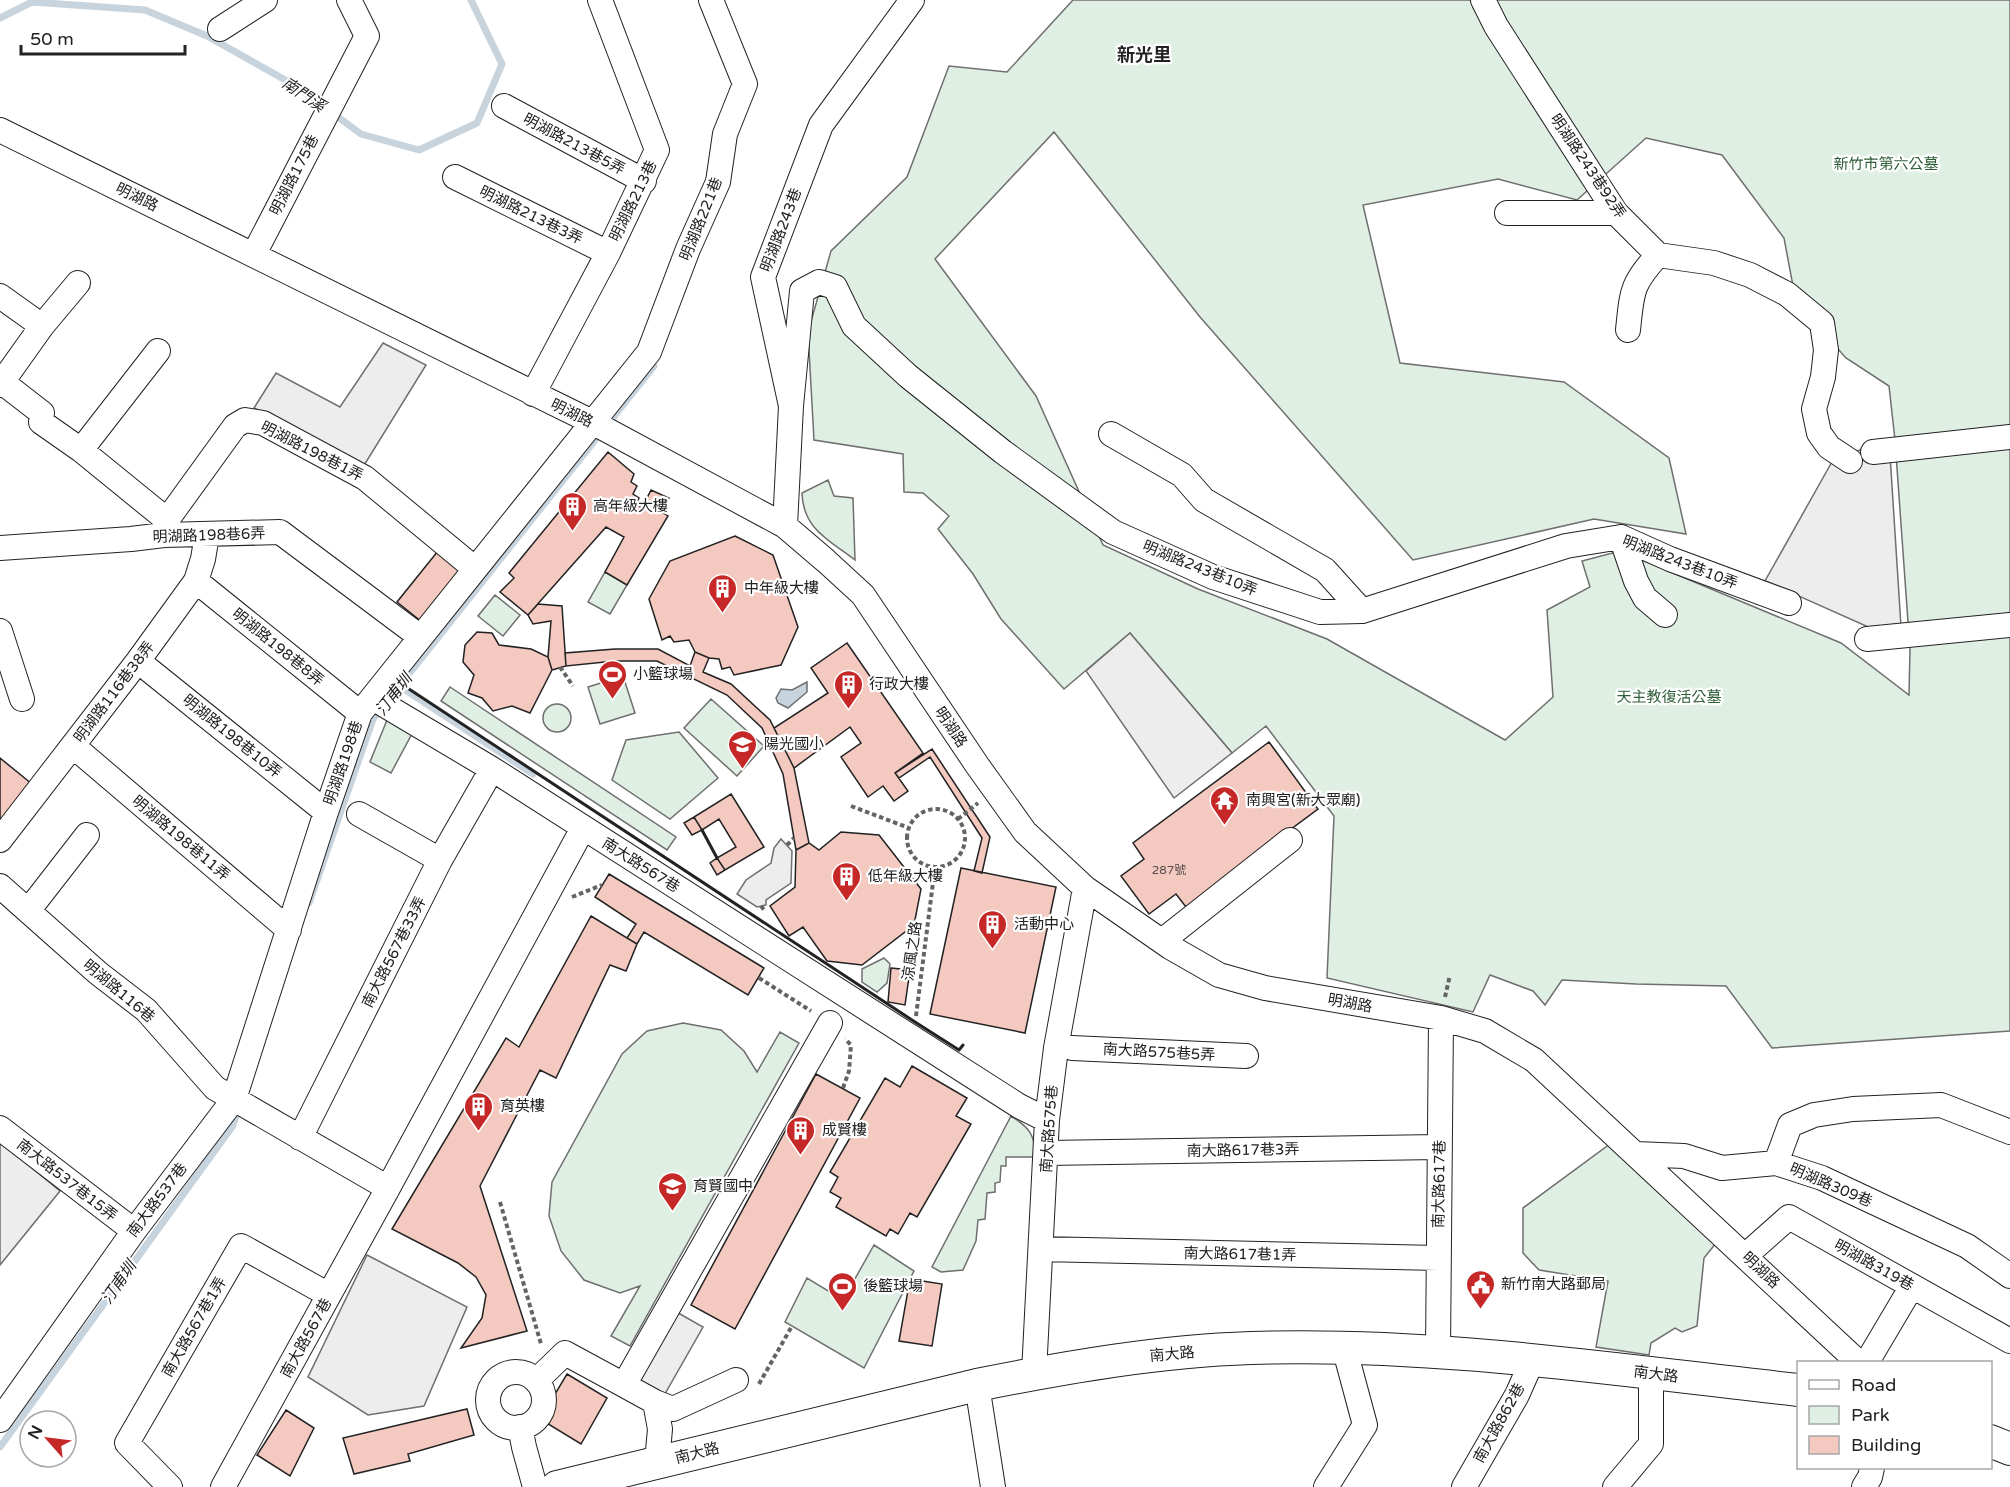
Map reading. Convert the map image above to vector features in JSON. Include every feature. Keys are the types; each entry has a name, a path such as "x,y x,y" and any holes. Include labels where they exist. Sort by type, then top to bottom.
{"main road":[{"name":"南大路","path":"557,1487 976,1385 1034,1373 1146,1356 1250,1348 1344,1347 1438,1350 1797,1390"},
{"path":"1992,1443 2010,1449"}],"street":[{"path":"220,29 265,0"},
{"name":"明湖路175巷","path":"254,254 367,36 349,0"},
{"name":"明湖路213巷","path":"533,394 608,253 657,150 600,0"},
{"name":"明湖路221巷","path":"592,422 649,352 688,249 718,182 725,134 745,84 711,0"},
{"name":"明湖路243巷","path":"785,526 791,406 763,277 821,125 912,0"},
{"name":"明湖路243巷92弄","path":"1483,0 1496,26 1616,213 1658,255"},
{"name":"明湖路213巷5弄","path":"504,106 644,181"},
{"name":"明湖路","path":"0,130 592,422 785,526 862,595 977,765 1026,832 1085,888 1162,941 1219,975 1265,988 1441,1018 1485,1031 1534,1060 1857,1361"},
{"name":"明湖路213巷3弄","path":"455,177 608,253"},
{"path":"1507,213 1616,213"},
{"path":"1628,330 1632,293 1641,274 1658,255 1714,263 1750,275 1787,294 1822,323 1826,350 1823,377 1814,408 1819,433 1829,447 1850,461"},
{"name":"明湖路243巷10弄","path":"791,406 802,291 819,282 835,287 854,326 908,376 1003,452 1113,532 1213,577 1320,612 1362,611 1566,546 1621,537 1670,559 1789,603"},
{"path":"78,283 42,326 1,384 42,413 41,422 81,450 166,527"},
{"path":"0,296 42,326"},
{"path":"81,450 158,351"},
{"name":"明湖路198巷1弄","path":"166,527 235,426 245,420 263,423 366,478 474,568"},
{"name":"明湖路198巷","path":"234,1099 326,812 376,707 419,636 592,422"},
{"path":"1111,434 1182,475 1204,500 1325,570 1362,611"},
{"path":"1873,452 2010,437"},
{"name":"明湖路198巷6弄","path":"0,548 131,539 166,527 207,535 280,532 419,636"},
{"name":"明湖路116巷38弄","path":"0,840 138,661 196,581 207,535"},
{"path":"1621,537 1636,581 1645,598 1665,615"},
{"name":"明湖路198巷8弄","path":"196,581 376,707"},
{"path":"1867,639 2010,625"},
{"path":"0,631 22,699"},
{"name":"明湖路198巷10弄","path":"138,661 326,812"},
{"path":"376,707 492,769 583,828"},
{"name":"明湖路198巷11弄","path":"72,746 289,930"},
{"name":"南大路567巷33弄","path":"300,1138 440,860 492,769"},
{"path":"358,814 440,860"},
{"name":"南大路567巷","path":"223,1487 583,828 1019,1106 1047,1120"},
{"path":"28,910 87,835"},
{"path":"1162,941 1290,840"},
{"name":"明湖路116巷","path":"0,885 98,973 146,1010 215,1088 234,1099"},
{"name":"南大路575巷","path":"1034,1373 1047,1120 1056,1048 1085,888"},
{"name":"南大路617巷","path":"1438,1350 1441,1018"},
{"path":"624,1385 830,1023"},
{"name":"南大路575巷5弄","path":"1072,1048 1246,1056"},
{"path":"234,1099 388,1188"},
{"name":"南大路537巷","path":"0,1420 134,1231 234,1099"},
{"path":"1776,1163 1790,1125 1814,1115 1853,1109 1941,1105 2010,1132"},
{"name":"南大路537巷15弄","path":"0,1128 134,1231"},
{"name":"南大路617巷3弄","path":"1046,1153 1439,1147"},
{"name":"明湖路309巷","path":"1636,1154 1684,1156 1722,1168 1776,1163 1822,1178 1967,1246 2010,1276"},
{"name":"明湖路319巷","path":"1745,1256 1789,1217 2010,1341"},
{"name":"南大路567巷1弄","path":"170,1487 127,1443 241,1246 329,1295"},
{"name":"南大路617巷1弄","path":"1041,1249 1438,1258"},
{"path":"1868,1361 1912,1286"},
{"path":"1326,1487 1365,1425 1344,1347"},
{"path":"536,1381 565,1353 672,1409 736,1380"},
{"name":"南大路862巷","path":"1464,1487 1517,1395 1533,1359"},
{"path":"511,1372 529,1375 536,1381 543,1396 540,1412 528,1424 520,1427 504,1425 497,1420 489,1406 490,1389 495,1381 511,1372"},
{"path":"1624,1484 1651,1444 1651,1374"},
{"path":"976,1385 993,1487"},
{"path":"655,1402 660,1429 657,1462"},
{"path":"520,1427 535,1487"},
{"path":"1864,1487 1872,1469"}],"path":[{"path":"561,668 573,686"},
{"path":"851,806 909,828"},
{"path":"930,810 940,810 950,813 957,819 963,828 965,837 963,847 953,862 935,867 926,866 912,854 908,846 909,828 921,814 930,810"},
{"path":"787,845 794,838"},
{"name":"涼風之路","path":"910,1037 915,1022 935,867"},
{"path":"761,906 765,911"},
{"path":"500,1202 541,1342 536,1381"}],"green space":[{"path":"1073,0 2010,0 2010,1031 1772,1048 1726,986 1562,980 1545,1005 1533,991 1490,975 1473,1012 1327,978 1334,816 1266,726 1232,753 1130,633 1064,689 1001,619 973,574 938,529 949,516 923,493 904,492 903,454 814,440 808,332 831,251 907,177 949,66 1007,72","holes":["1054,132 1200,317 1413,560 1594,519 1686,534 1669,458 1564,382 1400,363 1363,205 1498,179 1577,200 1646,138 1722,155 1784,238 1796,302 1846,358 1889,386 1910,650 1909,695 1841,643 1620,551 1582,561 1590,587 1547,610 1553,697 1505,740 1327,639 1198,589 1103,545 1036,396 935,259"]},
{"path":"828,480 834,496 853,498 855,560 827,540 812,525 803,505 802,493"},
{"path":"605,572 627,585 610,614 588,602"},
{"path":"495,595 520,615 503,636 478,616"},
{"name":"小籃球場","path":"623,676 635,713 600,724 588,687"},
{"path":"450,687 676,837 667,850 441,701"},
{"path":"711,699 764,746 737,776 684,728"},
{"path":"557,704 567,708 571,718 567,728 557,732 547,728 543,718 547,708"},
{"path":"389,715 414,730 391,773 370,762"},
{"path":"679,732 718,778 670,819 612,780 626,740"},
{"path":"884,958 890,964 887,983 877,992 862,982 862,969"},
{"path":"683,1023 721,1030 744,1051 757,1072 780,1032 799,1043 630,1346 611,1336 640,1286 620,1293 584,1280 561,1251 549,1216 552,1182 622,1054 647,1031"},
{"path":"1011,1116 1030,1132 1036,1157 1006,1157 1006,1166 1001,1166 1000,1182 995,1183 995,1192 987,1193 985,1219 978,1220 976,1241 963,1270 941,1272 932,1267"},
{"path":"1610,1144 1716,1243 1704,1258 1697,1326 1682,1332 1675,1328 1651,1343 1649,1355 1596,1347 1608,1281 1539,1270 1523,1253 1523,1208"},
{"name":"後籃球場","path":"874,1245 914,1271 864,1368 785,1322 807,1278 843,1300"}],"shaded area":[{"path":"383,343 426,365 363,467 254,408 276,373 340,407"},
{"path":"1889,439 1902,642 1765,581 1833,460"},
{"path":"1130,633 1232,753 1174,798 1086,671"},
{"path":"807,682 807,692 788,708 778,703 776,698 781,689 792,690"},
{"path":"781,839 792,851 791,883 766,900 766,905 757,907 737,894 746,880 771,863 774,848"},
{"path":"0,1142 60,1191 0,1265"},
{"path":"367,1255 467,1307 424,1406 368,1415 308,1377"},
{"path":"673,1310 703,1327 662,1399 632,1382"}],"building":[{"name":"高年級大樓","path":"608,452 634,474 631,482 637,486 633,494 639,498 636,504 642,508 651,490 669,498 662,512 668,516 627,585 605,572 624,537 606,527 528,615 500,592 514,578 509,573"},
{"name":"中年級大樓","path":"735,536 773,555 798,627 781,665 734,675 730,667 722,669 719,659 709,658 695,652 689,640 674,642 670,636 662,640 649,599 670,561"},
{"path":"438,551 464,571 422,622 397,602"},
{"path":"538,604 562,606 566,666 552,670 548,657 551,621 533,624 528,615"},
{"path":"477,632 492,633 499,645 531,649 548,657 552,670 530,713 512,706 493,711 482,698 468,693 474,675 463,662 465,645"},
{"name":"行政大樓","path":"847,643 923,753 895,773 908,791 894,801 883,786 868,797 841,757 861,743 850,727 794,768 774,728 828,693 811,668"},
{"path":"615,649 658,649 690,666 695,652 709,658 703,672 731,684 770,720 794,768 809,843 796,850 783,774 762,728 727,695 657,661 615,661 566,666 565,653"},
{"name":"南興宮(新大眾廟)","path":"1269,742 1318,809 1186,907 1176,894 1149,914 1121,876 1144,859 1133,843"},
{"path":"932,749 990,837 982,873 974,871 982,838 930,757 899,778 895,773"},
{"path":"0,758 32,784 0,825"},
{"path":"731,794 764,847 725,870 717,858 736,847 719,819 702,830 694,817"},
{"path":"694,817 702,830 692,835 684,823"},
{"name":"低年級大樓","path":"841,832 879,835 921,889 914,925 862,965 827,961 803,927 789,936 770,906 795,887 796,850 809,843 819,850"},
{"path":"717,858 725,870 717,875 710,863"},
{"name":"活動中心","path":"961,868 1056,887 1025,1033 930,1014"},
{"path":"609,874 764,968 748,995 644,932 637,944 627,938 636,924 595,897"},
{"name":"育英樓","path":"591,916 637,944 626,971 610,965 556,1078 540,1070 480,1186 527,1331 461,1348 482,1318 486,1295 476,1277 458,1263 392,1229 506,1038 519,1047"},
{"path":"891,968 910,970 905,1005 888,1002"},
{"path":"912,1066 967,1098 956,1116 971,1124 917,1217 910,1213 898,1234 890,1229 886,1236 836,1207 841,1198 830,1192 838,1177 830,1172 885,1078 900,1087"},
{"name":"成賢樓","path":"816,1074 860,1098 735,1329 691,1305"},
{"path":"910,1279 942,1284 932,1346 899,1341"},
{"path":"567,1374 607,1398 581,1444 540,1419"},
{"path":"467,1409 474,1435 408,1454 410,1461 354,1474 343,1438"},
{"path":"286,1410 314,1428 290,1476 257,1455"}],"waterway":[{"name":"南門溪","path":"0,18 32,2 145,10 207,36 296,86 361,134 419,150 477,123 502,64 471,0"},
{"name":"汀甫圳","path":"309,903 373,719 654,366"},
{"path":"398,685 533,774"},
{"name":"汀甫圳","path":"0,1447 232,1127 236,1117"}],"wall":[{"path":"409,689 915,1022 959,1050 963,1045"},
{"path":"702,830 717,858"}],"place":[{"name":"高年級大樓","path":"572,532"},
{"name":"中年級大樓","path":"723,614"},
{"name":"小籃球場","path":"612,700"},
{"name":"行政大樓","path":"848,710"},
{"name":"陽光國小","path":"743,770"},
{"name":"南興宮(新大眾廟)","path":"1225,826"},
{"name":"低年級大樓","path":"847,902"},
{"name":"活動中心","path":"993,950"},
{"name":"育英樓","path":"479,1132"},
{"name":"成賢樓","path":"801,1156"},
{"name":"育賢國中","path":"672,1212"},
{"name":"新竹南大路郵局","path":"1480,1310"},
{"name":"後籃球場","path":"842,1312"}],"district":[{"name":"新光里","path":"1144,55"}],"park label":[{"name":"新竹市第六公墓","path":"1886,164"},
{"name":"天主教復活公墓","path":"1669,697"}]}
